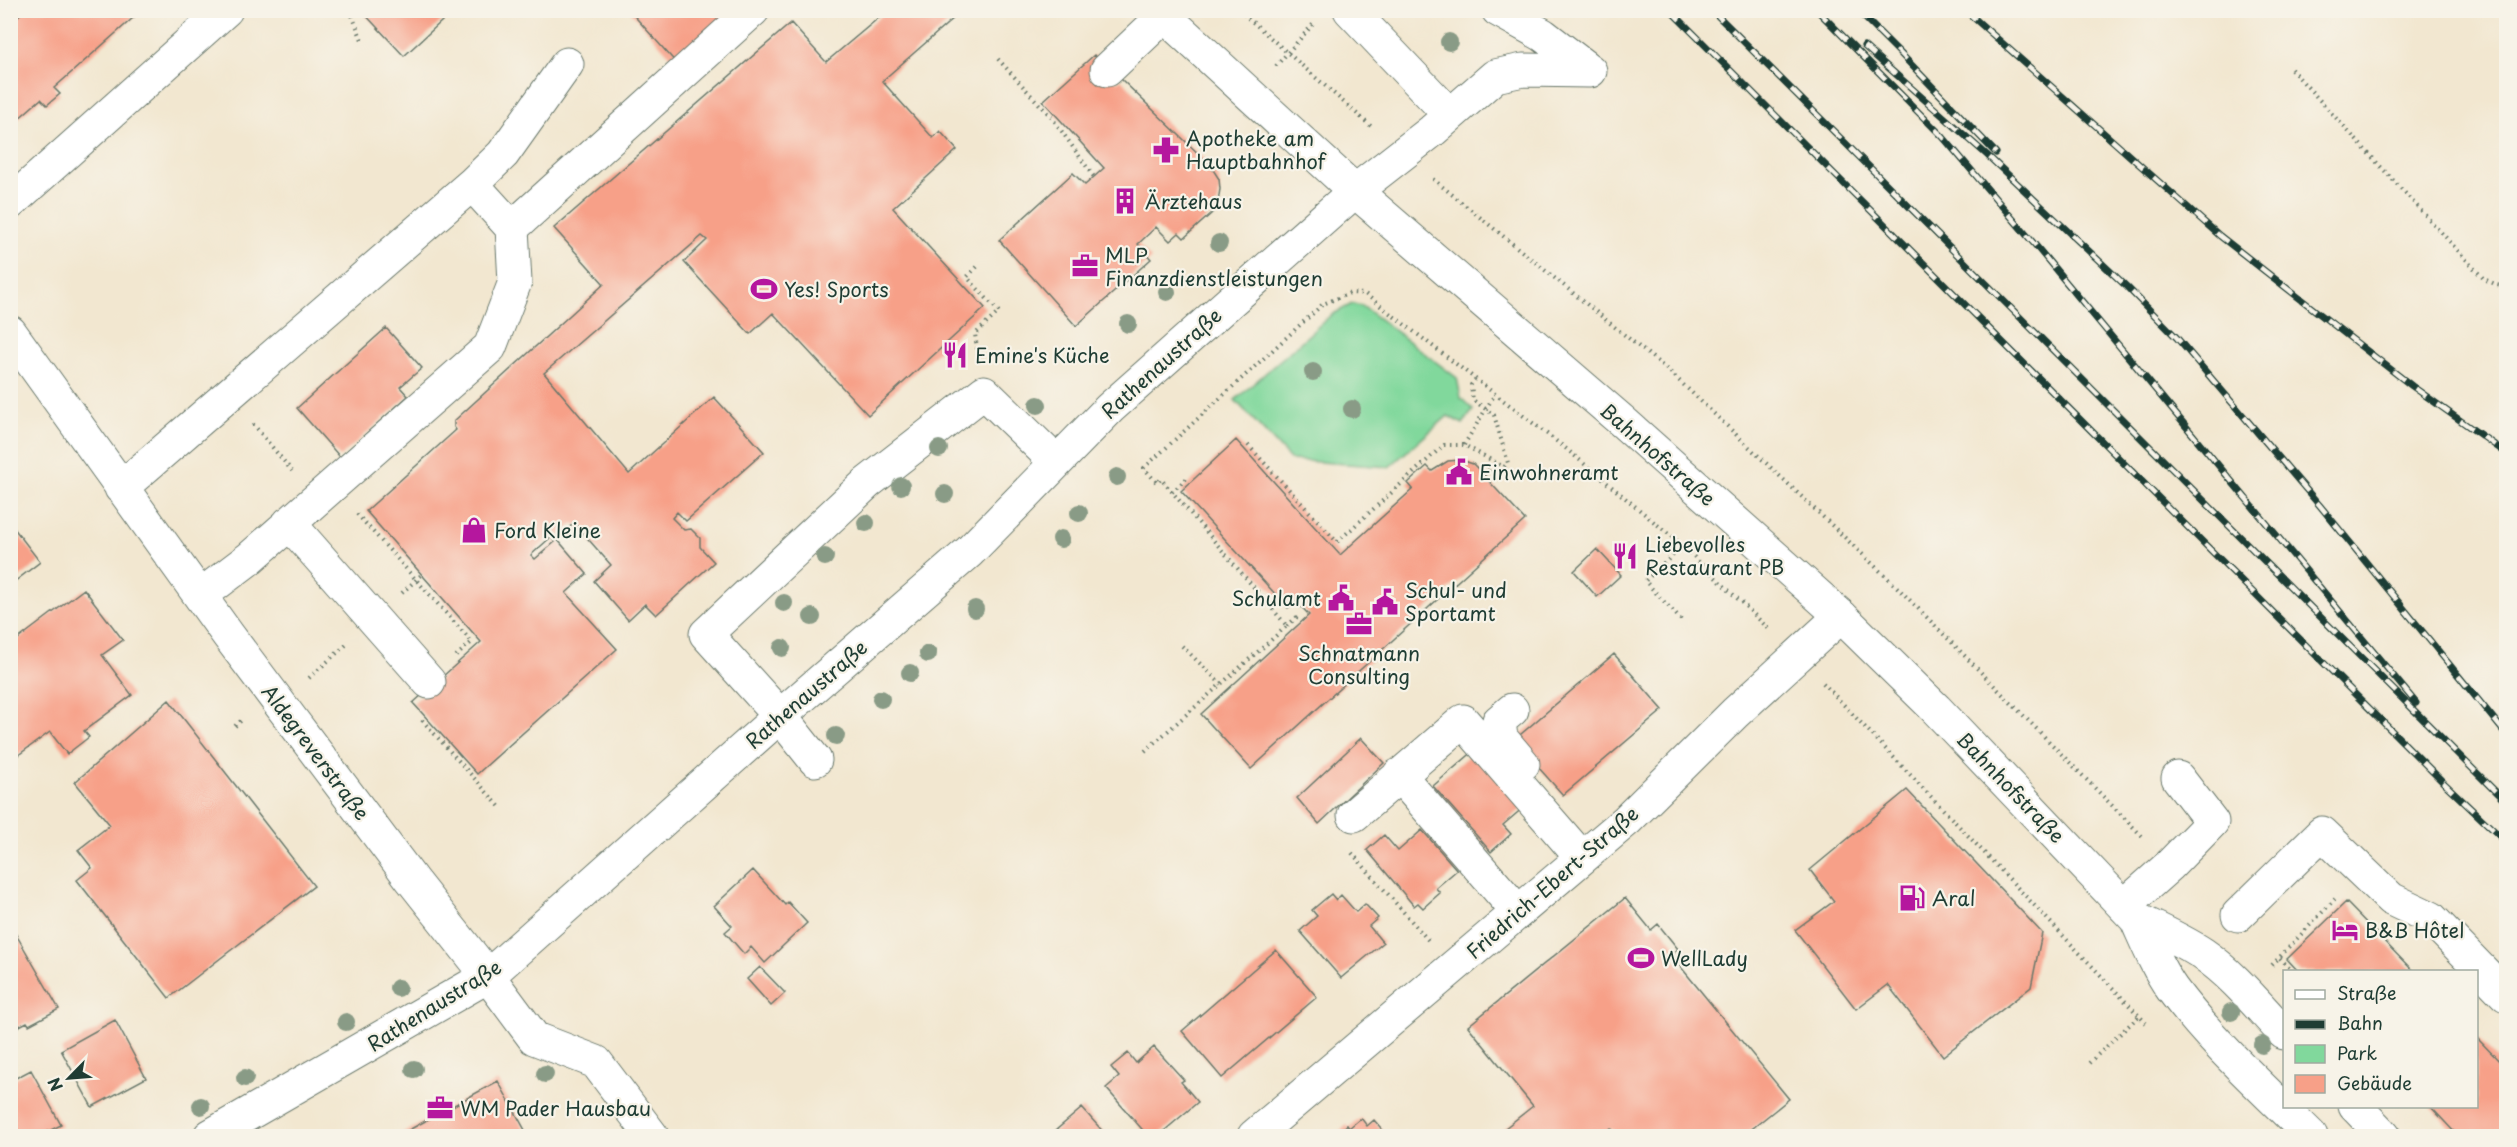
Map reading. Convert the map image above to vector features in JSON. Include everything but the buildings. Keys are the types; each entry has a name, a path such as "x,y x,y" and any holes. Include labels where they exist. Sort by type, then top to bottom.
{"street":[{"path":"10,203 226,10"},
{"path":"512,228 753,10"},
{"path":"1350,10 1450,115"},
{"name":"Rathenaustraße","path":"210,1137 488,976 780,716 969,552 1110,408 1356,191 1495,76 1523,70 1590,71 1543,35 1498,10"},
{"path":"1107,70 1161,13"},
{"name":"Bahnhofstraße","path":"1161,13 1356,191 1622,421 1841,616 1936,710 2130,913 2171,987 2203,1025 2311,1137"},
{"path":"122,488 472,184 503,153 567,64"},
{"path":"200,596 250,558 490,347 515,282 512,228 472,184"},
{"name":"Aldegreverstraße","path":"10,332 200,596 412,880 534,1038 596,1062 652,1137"},
{"path":"815,760 780,716 706,634 867,483 984,392 1056,462"},
{"path":"289,523 429,682"},
{"name":"Friedrich-Ebert-Straße","path":"1254,1137 1626,820 1735,713 1841,616"},
{"path":"1512,710 1499,721 1501,738 1588,853"},
{"path":"1354,815 1463,721 1588,853"},
{"path":"1399,775 1518,912"},
{"path":"2130,913 2169,866 2212,822 2178,778"},
{"path":"2238,915 2322,833 2391,899 2431,918 2506,994"},
{"name":"Bahnhofstraße","path":"2130,913 2205,956 2245,992 2283,1032"},
{"path":"2356,1108 2384,1137"}],"path":[{"path":"350,10 362,40"},
{"path":"1239,10 1403,154 1670,372 1898,588 2169,866"},
{"path":"1287,54 1318,19"},
{"path":"998,59 1053,119 1094,177"},
{"path":"2291,69 2484,279 2506,287"},
{"path":"980,264 968,276 999,312 975,334 984,392"},
{"path":"1287,626 1161,479 1157,483 1144,468 1323,304 1350,293 1365,294 1564,447 1683,546 1798,657 2147,1024"},
{"path":"1248,445 1337,542 1444,446 1464,445 1504,466 1508,463 1494,415 1473,400 1471,385 1475,380"},
{"path":"1464,445 1495,394"},
{"path":"261,434 264,439"},
{"path":"1172,492 1188,477"},
{"path":"1681,620 1645,581 1683,546"},
{"path":"1145,751 1298,616"},
{"path":"1182,646 1221,684"},
{"path":"326,662 336,653"},
{"path":"1354,815 1334,832 1452,968"},
{"path":"2268,970 2362,870"},
{"path":"2280,958 2291,970"},
{"path":"2089,1064 2139,1016"}],"green space":[{"path":"1352,304 1362,306 1457,378 1461,398 1473,410 1463,424 1448,416 1389,467 1291,460 1235,400 1331,315"}],"railway":[{"path":"1670,10 2445,784 2506,842"},
{"path":"1712,10 2506,802"},
{"path":"1817,10 1943,137 2416,703"},
{"path":"1857,10 1996,153"},
{"path":"1965,10 2220,236 2412,386 2506,453"},
{"path":"1864,46 1987,155 2127,287 2177,338 2321,507 2506,734"}],"place":[{"name":"Apotheke am Hauptbahnhof","path":"1166,150"},
{"name":"Ärztehaus","path":"1125,201"},
{"name":"MLP Finanzdienstleistungen","path":"1085,266"},
{"name":"Yes! Sports","path":"764,289"},
{"name":"Emine's Küche","path":"955,355"},
{"name":"Einwohneramt","path":"1459,472"},
{"name":"Ford Kleine","path":"474,530"},
{"name":"Liebevolles Restaurant PB","path":"1625,556"},
{"name":"Schulamt","path":"1341,598"},
{"name":"Schul- und Sportamt","path":"1385,602"},
{"name":"Schnatmann Consulting","path":"1359,624"},
{"name":"Aral","path":"1912,898"},
{"name":"B&B Hôtel","path":"2345,930"},
{"name":"WellLady","path":"1641,958"},
{"name":"WM Pader Hausbau","path":"440,1108"}]}
